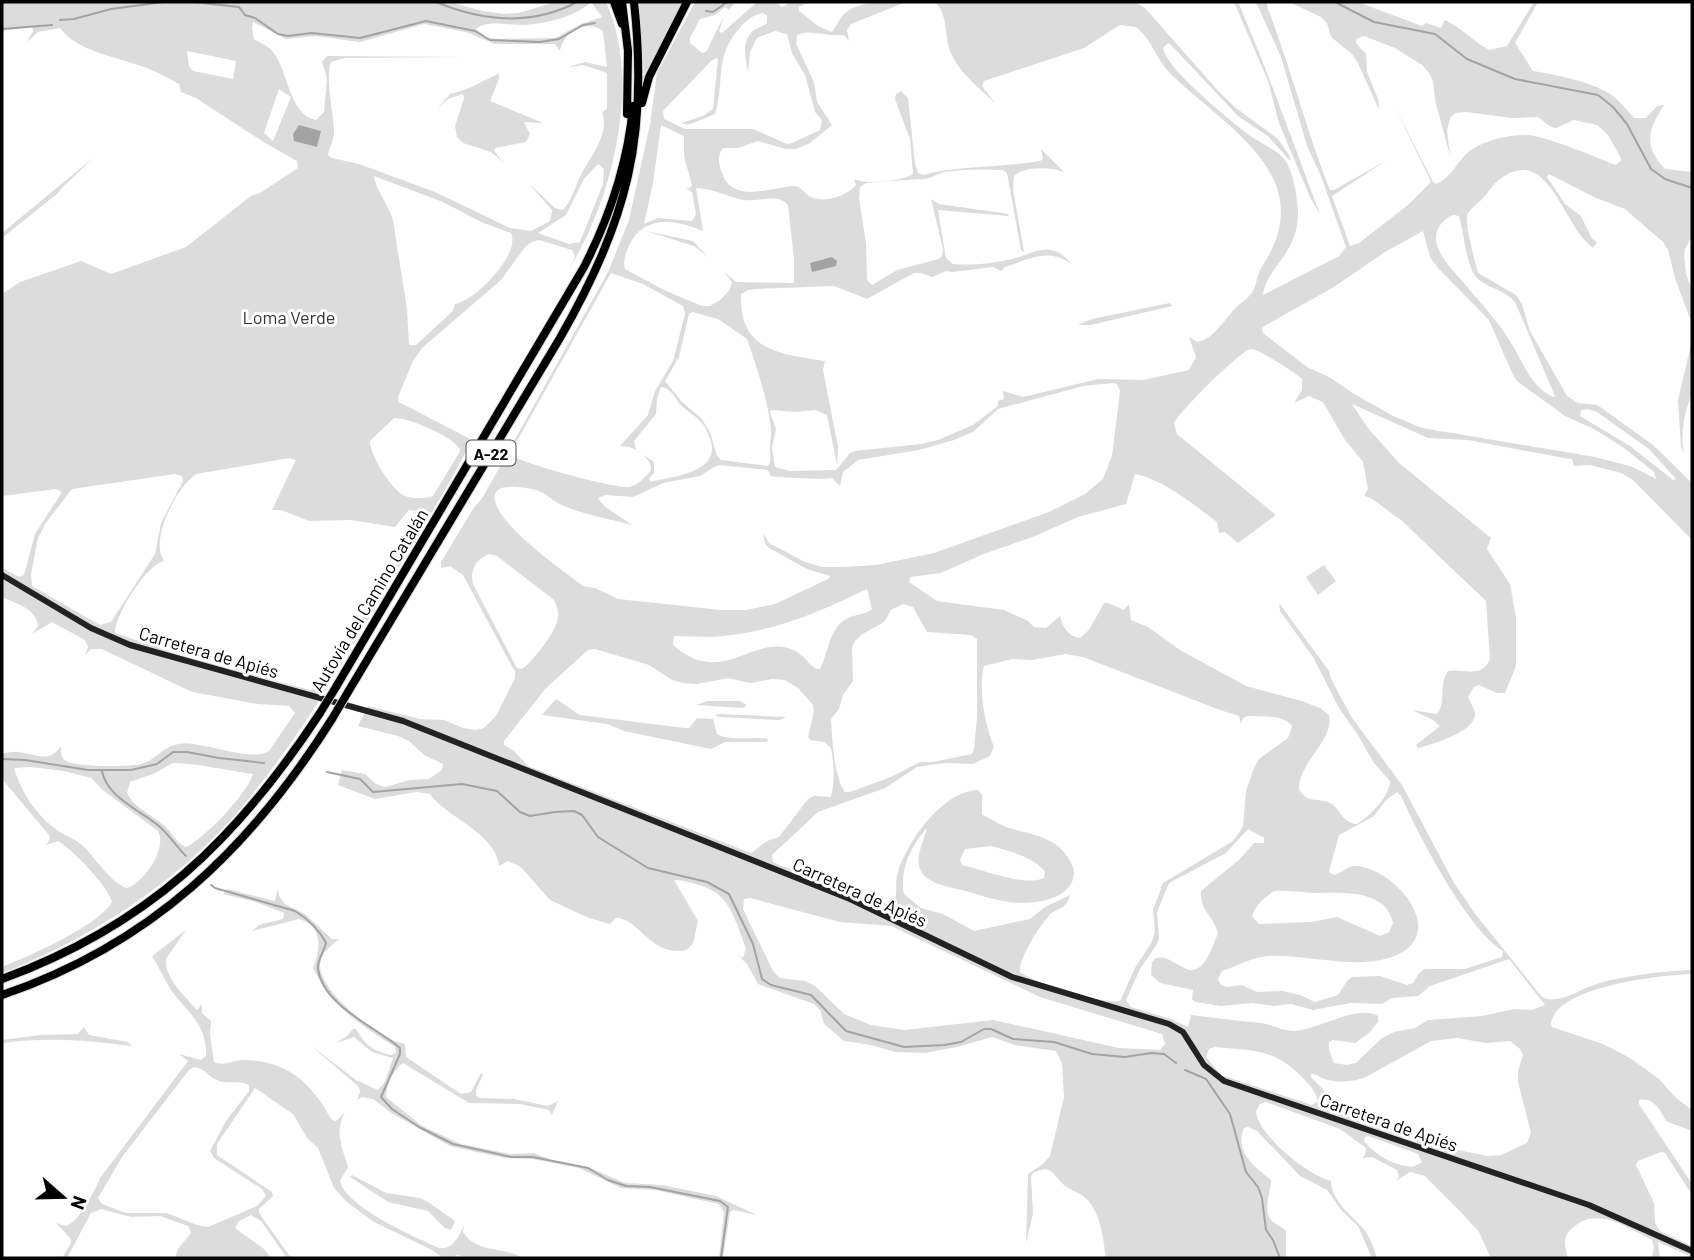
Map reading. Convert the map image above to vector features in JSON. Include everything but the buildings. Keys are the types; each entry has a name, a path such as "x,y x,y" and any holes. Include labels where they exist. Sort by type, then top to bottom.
{"highway":[{"path":"614,2 628,51"},
{"path":"564,303 602,218 616,174 627,118 628,51 622,2"},
{"path":"632,2 634,125"},
{"path":"634,125 649,77 687,4"},
{"name":"Autovía del Camino Catalán","path":"2,995 97,954 141,927 226,857 298,772 576,309 598,267 621,207 630,172 634,125"},
{"name":"Autovía del Camino Catalán","path":"2,979 93,938 183,876 252,808 297,748 336,687 591,254 610,210 634,125"}],"street":[{"name":"Carretera de Apiés","path":"2,575 91,628 118,640 153,653 396,719 850,900 1012,977 1169,1024 1183,1032 1197,1055 1213,1073 1231,1083 1590,1205 1692,1251"}],"green space":[{"name":"Loma Verde","path":"2,2 450,2 504,14 519,13 555,2 591,2 606,2 617,33 622,67 622,102 610,174 585,241 569,269 575,257 572,250 539,240 532,242 526,246 501,280 422,348 413,361 398,397 399,402 472,440 349,653 284,753 222,829 166,880 135,903 71,942 2,973 2,967 77,931 104,912 112,902 97,878 72,852 58,841 46,845 50,839 49,835 2,779 2,753 47,756 61,746 62,756 66,761 114,766 146,762 179,744 261,754 269,751 295,713 289,706 258,704 192,692 102,649 91,649 85,655 88,647 85,640 52,622 32,634 38,626 34,615 25,607 2,597 2,568 19,577 24,575 35,534 62,492 56,489 2,496 2,294 20,282 81,261 111,274 186,247 251,196 298,168 297,161 196,98 181,92 179,84 144,67 87,48 60,28 38,32 27,42 33,31 32,27 2,31","holes":["591,2 602,17 581,24 555,38 495,39 486,37 476,29 487,24 524,25 550,21 577,12","253,22 286,39 315,36 360,42 424,24 466,32 495,44 555,44 560,51 571,33 590,26 603,31 607,67 585,62 568,67 583,65 607,73 607,109 602,112 602,137 563,210 555,208 528,183 552,210 550,221 531,231 510,228 435,192 328,155 334,133 329,87 331,62 345,58 467,57 327,56 322,62 327,78 324,112 316,120 300,110 294,101 278,60 269,48 254,39","187,51 236,61 233,79 193,71 189,66","279,89 291,97 273,141 264,133","598,164 604,169 603,184 580,242 569,244 538,233 566,215 584,179","374,176 443,202 481,222 511,233 509,253 494,275 474,295 455,304 453,311 416,345 409,345 407,309 393,220","394,418 430,429 449,439 460,449 433,496 423,498 408,497 400,493 377,463 370,441","289,458 296,460 272,510 281,510 309,521 350,520 395,527 409,510 418,511 419,520 328,664 318,686 310,690 180,655 115,633 120,615 133,592 149,571 164,561 160,551 163,527 181,490 196,474","175,474 182,476 183,481 161,523 155,554 111,622 100,625 32,586 31,574 38,538 45,524 72,489","173,763 253,774 243,793 224,815 204,835 186,847 177,841 166,827 130,799 127,793 130,782","31,767 91,778 104,791 158,831 160,847 146,873 133,885 127,888 122,886 110,877 81,844 43,818 25,794 14,768"]},
{"path":"639,2 683,2 646,76 644,74"},
{"path":"695,2 735,2 729,10 725,7 715,15 700,19 690,43 702,53 706,52 724,16 719,31 722,33 757,2 780,2 778,4 782,7 791,2 819,2 805,4 799,7 799,11 818,26 832,32 845,13 858,6 906,2 851,24 847,30 849,41 844,35 797,35 796,44 814,82 817,102 832,125 810,143 796,149 758,141 738,148 723,148 719,163 727,183 734,188 753,192 796,186 811,197 823,199 847,192 856,185 854,179 866,182 884,181 913,174 910,139 895,99 896,94 901,91 908,98 918,173 923,175 952,170 1040,161 1043,159 1041,149 1064,172 1038,168 1024,170 1014,176 1013,189 1024,252 1021,250 1007,173 1003,170 959,170 926,179 866,183 860,187 859,198 866,243 867,280 872,285 897,270 942,256 943,249 931,199 939,204 1009,214 938,210 946,258 953,264 995,262 1047,250 1061,254 1073,265 1055,257 1039,256 1005,267 1001,271 993,267 946,271 932,277 914,273 867,299 834,286 757,289 741,294 742,313 747,328 765,346 793,356 825,361 823,370 838,447 837,465 827,415 815,410 771,410 776,429 772,448 775,467 790,471 836,470 850,453 855,451 938,440 973,425 998,406 998,401 1004,399 1003,391 1023,397 1098,379 1143,380 1189,370 1196,357 1189,337 1197,342 1209,337 1251,294 1278,233 1281,205 1273,179 1258,155 1170,73 1136,27 1120,25 1084,48 984,81 982,86 995,103 956,63 949,48 943,16 934,2 1135,2 1145,8 1220,93 1278,139 1289,155 1291,162 1269,137 1238,116 1171,45 1168,43 1163,48 1175,69 1187,81 1249,135 1281,156 1291,172 1297,199 1297,226 1288,249 1265,285 1263,295 1339,256 1346,247 1321,176 1307,146 1281,57 1256,2 1267,2 1330,190 1387,160 1332,196 1350,246 1359,243 1408,205 1431,182 1395,107 1436,184 1447,177 1471,150 1498,138 1528,135 1616,165 1622,160 1608,135 1597,125 1574,120 1556,128 1538,117 1512,118 1466,112 1455,113 1450,118 1447,130 1450,156 1435,100 1433,81 1422,65 1395,48 1364,36 1356,39 1356,43 1366,54 1367,72 1378,99 1379,110 1358,63 1352,54 1331,37 1327,23 1321,17 1289,2 1358,2 1422,26 1426,23 1441,28 1445,20 1489,50 1507,46 1534,2 1538,2 1515,43 1533,71 1570,78 1597,87 1613,96 1634,118 1646,118 1657,106 1664,105 1651,130 1653,152 1665,169 1692,172 1692,236 1684,256 1692,291 1692,324 1668,250 1663,242 1625,209 1596,198 1549,174 1547,177 1565,204 1581,216 1591,237 1597,243 1593,248 1582,237 1543,179 1531,172 1517,171 1497,181 1470,211 1467,219 1478,273 1516,295 1522,304 1530,331 1567,396 1578,403 1597,405 1603,409 1653,445 1692,483 1692,540 1633,480 1621,473 1590,465 1574,466 1572,459 1468,440 1428,438 1352,404 1367,427 1399,463 1491,538 1487,549 1510,584 1516,617 1516,666 1505,693 1497,693 1479,685 1474,687 1468,697 1475,713 1473,720 1461,731 1418,748 1416,745 1440,726 1412,710 1437,714 1442,704 1443,682 1448,671 1477,671 1487,665 1490,659 1486,601 1400,519 1364,496 1368,489 1363,462 1345,440 1323,402 1309,396 1294,403 1302,390 1302,379 1255,350 1245,352 1224,370 1174,423 1177,434 1276,515 1238,543 1225,532 1219,533 1217,522 1178,494 1156,481 1135,474 1126,504 1078,517 941,573 910,577 909,582 937,601 1004,610 1028,621 1034,627 1046,628 1060,616 1066,630 1080,638 1089,630 1104,603 1124,610 1129,604 1131,620 1148,627 1180,650 1246,686 1302,701 1329,715 1327,733 1304,770 1299,789 1305,797 1330,803 1348,821 1357,824 1378,806 1390,781 1374,763 1339,708 1313,657 1280,611 1279,603 1329,671 1352,718 1402,785 1454,883 1476,915 1542,997 1562,998 1604,982 1692,970 1692,974 1635,980 1589,992 1571,1000 1557,1011 1551,1024 1552,1027 1603,1044 1630,1058 1659,1079 1676,1098 1692,1110 1692,1131 1666,1121 1653,1102 1639,1100 1639,1104 1692,1184 1692,1195 1665,1153 1638,1161 1636,1165 1654,1203 1655,1223 1660,1231 1692,1246 1692,1257 1658,1242 1660,1258 1652,1258 1652,1240 1614,1222 1594,1218 1585,1220 1568,1232 1565,1244 1568,1258 1491,1258 1479,1232 1425,1176 1410,1172 1396,1181 1399,1177 1397,1170 1372,1157 1362,1158 1366,1148 1340,1129 1266,1102 1260,1104 1256,1111 1265,1131 1297,1163 1331,1181 1335,1196 1366,1232 1377,1258 1372,1258 1358,1226 1342,1211 1327,1190 1300,1176 1257,1131 1248,1127 1244,1128 1242,1137 1244,1152 1271,1180 1268,1212 1272,1221 1286,1231 1286,1258 1106,1258 1094,1209 1083,1196 1064,1185 1051,1171 1044,1169 1033,1173 1031,1177 1033,1214 1026,1243 1028,1174 1050,1156 1064,1097 1062,1063 1056,1051 1015,1045 992,1037 925,1053 895,1052 844,1041 824,1024 820,1010 814,1004 758,984 747,964 738,955 743,958 746,948 731,910 712,890 674,880 698,921 693,943 687,950 663,948 624,920 616,918 610,924 589,918 550,900 521,867 508,861 499,866 496,854 489,844 430,794 417,792 375,799 338,785 342,770 365,774 376,784 385,787 410,780 429,779 442,770 443,764 424,755 409,741 358,726 368,706 420,719 444,720 476,730 484,728 496,716 515,678 515,672 463,575 450,566 441,568 441,562 483,497 608,272 629,220 650,124 657,73","holes":["762,13 767,15 767,23 753,31 746,42 748,73 750,52 757,38 775,31 787,34 792,53 805,75 815,112 822,120 820,130 787,144 753,129 685,129 664,119 663,111 716,58 713,109 703,116 681,123 688,125 715,114 726,50 731,39 752,17","661,125 684,136 684,156 692,185 686,188 692,192 696,214 692,221 658,218 644,224","696,188 745,200 784,201 788,205 794,283 736,282 724,272 732,282 729,291 710,306 702,306 625,269 628,248 642,229 660,222 681,224 703,231","1459,216 1474,274 1515,302 1555,396 1546,393 1534,381 1502,329 1445,260 1436,240 1439,227 1449,217","1423,231 1430,257 1438,268 1489,320 1518,382 1565,416 1594,429 1624,448 1654,472 1656,479 1633,467 1595,457 1422,428 1393,416 1329,377 1307,367 1263,333 1262,328","611,273 643,284 683,306 685,314 673,361 655,391 648,415 620,446 636,450 634,441 656,414 661,387 671,392 704,426 711,442 712,452 708,460 692,471 651,482 649,479 654,473 654,462 643,455 651,470 641,481 629,487 590,480 512,456 512,450","692,312 718,319 747,339 769,416 771,431 768,466 721,460 717,456 710,432 701,418 682,402 665,381 679,357 689,314","1113,383 1117,384 1120,391 1112,456 1103,479 1085,494 1049,512 934,553 876,565 822,567 805,562 769,543 763,533 765,544 769,548 807,569 830,576 775,604 746,610 721,610 618,599 595,588 583,586 530,544 503,517 496,505 495,494 498,490 507,487 526,488 540,491 572,509 632,525 604,506 598,498 606,495 633,497 663,483 700,476 720,465 768,470 771,476 776,477 832,478 840,486 843,472 858,460 919,450 973,432 998,409 1083,386","1581,410 1597,412 1649,449 1676,479 1673,480 1630,446 1580,416","489,554 497,556 554,600 558,608 554,629 538,653 522,669 517,668 473,584 475,566","867,589 872,609 849,617 840,624 832,635 820,669 816,669 791,649 776,647 735,658 706,662 690,657 673,645 674,636 711,637 761,630 814,613","903,604 913,607 927,632 971,635 977,639 977,717 972,754 920,762 891,777 845,792 836,768 831,719 853,681 852,647 855,641 884,622 891,610","595,649 649,665 672,680 683,683 697,684 728,678 750,683 772,679 785,680 798,688 813,705 808,737 810,740 824,742 831,748 833,785 831,797 814,796 808,799 779,837 767,841 751,853 528,766 504,745 504,741 546,688 588,650","1065,654 1083,657 1239,716 1241,724 1247,716 1265,716 1284,720 1292,726 1288,738 1259,759 1254,768 1246,791 1243,827 1233,841 1163,883 1153,910 1155,931 1152,942 1135,968 1120,1001 1100,1000 1069,992 1020,972 1026,952 1039,929 1050,914 1063,907 1070,895 1045,907 1030,919 974,931 943,914 921,908 904,894 903,877 908,859 927,828 919,854 919,864 923,874 938,884 1018,903 1050,899 1067,889 1074,871 1063,851 1047,839 1006,827 982,815 982,795 978,790 965,792 952,799 918,832 898,872 893,903 883,903 856,892 838,890 773,862 772,855 818,812 885,788 917,767 945,763 973,764 990,756 994,747 983,707 984,666 1012,659 1032,660","1397,792 1445,880 1474,923 1503,951 1502,957 1465,969 1425,969 1413,983 1407,985 1380,976 1352,977 1338,995 1315,1002 1283,991 1257,992 1242,985 1221,985 1218,979 1222,971 1262,957 1370,962 1401,953 1414,941 1418,928 1416,913 1396,886 1367,868 1353,866 1334,875 1329,872 1339,835 1374,816 1386,800","1248,829 1264,838 1264,843 1254,843 1240,859 1201,891 1204,908 1218,933 1209,955 1198,969 1193,970 1164,958 1156,958 1152,962 1151,975 1160,983 1193,990 1192,999 1195,1002 1221,1006 1252,1003 1274,1006 1291,1004 1313,1010 1351,1003 1382,1004 1392,998 1418,996 1430,986 1509,959 1545,1005 1532,1010 1514,1009 1482,1016 1428,1020 1415,1028 1394,1032 1382,1038 1356,1063 1334,1063 1329,1042 1333,1040 1355,1043 1369,1033 1378,1022 1378,1016 1359,1013 1294,1031 1262,1023 1191,1015 1188,1027 1131,1007 1126,1000 1140,969 1159,938 1157,912 1169,883 1226,853","991,846 1013,852 1045,871 1044,878 1036,880 1004,877 962,865 960,860 965,849","1274,891 1348,893 1372,898 1389,912 1393,923 1389,932 1380,936 1337,917 1312,922 1259,924 1252,916 1255,909","750,898 840,922 891,926 1040,997 1162,1034 1165,1044 1160,1050 1119,1048 993,1020 904,1030 871,1025 844,1014 815,986 805,981 780,978 773,971 743,909 744,899","1457,1038 1486,1043 1510,1041 1523,1055 1518,1082 1531,1133 1527,1143 1501,1155 1488,1156 1428,1144 1421,1137 1416,1142 1350,1117 1311,1074 1333,1081 1366,1077 1431,1041","1215,1047 1263,1053 1292,1068 1312,1088 1318,1101 1312,1105 1221,1075 1206,1057 1209,1049","1365,1137 1418,1154 1422,1162 1413,1167 1405,1166 1375,1152 1364,1141"]},
{"path":"1234,2 1238,2 1249,28 1320,214 1310,197 1279,123 1268,81"},
{"path":"502,72 490,101 543,123 524,122 530,134 526,142 495,148 494,151 504,163 491,152 463,143 457,137 455,126 463,94 448,99 437,109 450,94"},
{"path":"93,158 58,193 2,238 2,233"},
{"path":"646,231 693,241 709,258 694,246"},
{"path":"1170,303 1172,306 1091,325 1078,325 1092,319"},
{"path":"1692,340 1692,395 1684,424 1684,453 1681,447 1678,400"},
{"path":"1324,565 1336,581 1318,595 1306,577"},
{"path":"556,699 580,715 685,728 689,728 697,718 713,719 717,734 735,738 768,739 767,742 725,742 711,749 624,731 607,724 542,715"},
{"path":"707,701 740,701 747,705 743,708 696,705"},
{"path":"715,715 786,717 779,720"},
{"path":"278,888 279,896 285,904 305,914 332,939 340,939 322,956 320,964 322,975 329,987 352,1013 381,1034 405,1044 406,1057 461,1094 471,1092 481,1073 483,1075 476,1090 476,1096 480,1098 514,1099 548,1106 558,1101 552,1115 549,1110 520,1104 469,1103 403,1063 391,1078 386,1097 422,1126 461,1144 510,1154 534,1153 551,1160 588,1167 625,1183 662,1185 716,1196 757,1215 733,1210 730,1212 723,1258 719,1258 724,1212 719,1204 655,1190 621,1188 579,1168 533,1159 504,1158 450,1146 393,1114 373,1099 362,1097 357,1100 360,1091 358,1086 310,1045 356,1080 378,1090 385,1082 393,1058 372,1052 354,1037 336,1043 356,1029 366,1043 379,1052 391,1055 396,1053 395,1047 348,1014 330,995 313,968 318,953 318,939 307,922 299,919 252,931 259,925 283,919 284,913 256,902 223,894 227,889 275,901"},
{"path":"186,930 166,959 166,966 182,993 197,1010 202,1004 202,1013 211,1021 214,1062 222,1064 246,1060 277,1066 303,1081 332,1120 336,1121 345,1112 340,1133 348,1167 340,1181 355,1201 383,1220 439,1248 452,1245 464,1226 463,1232 475,1244 523,1258 467,1258 457,1255 443,1258 374,1222 347,1202 334,1188 318,1148 307,1138 293,1114 255,1088 217,1144 217,1155 272,1192 273,1196 259,1209 259,1213 291,1258 287,1258 261,1221 251,1215 239,1221 235,1228 264,1249 271,1258 175,1258 178,1249 191,1233 188,1226 160,1216 131,1217 101,1209 91,1213 67,1258 62,1258 71,1239 56,1223 66,1226 81,1212 100,1178 188,1061 179,1054 201,1060 206,1056 200,1027 171,990 152,956","holes":["198,1068 219,1081 249,1085 249,1091 226,1121 210,1151 214,1158 262,1189 266,1196 257,1206 208,1227 167,1213 126,1213 102,1204 98,1198 122,1157 189,1070"]},
{"path":"84,1027 89,1035 128,1042 132,1046 67,1040 2,1043 2,1040 40,1035 78,1034"},
{"path":"352,1175 386,1193 420,1198 428,1202 455,1221 451,1230 445,1228 428,1211 388,1202 350,1177"}],"shaded area":[{"path":"299,125 321,131 317,147 294,141 293,134"},
{"path":"832,257 837,261 836,266 812,272 810,263"}],"waterway":[{"path":"4,2 27,2"},
{"path":"60,20 111,9 164,2"},
{"path":"193,2 239,7 245,15 255,18 278,34 288,36 312,33 360,38 426,21 475,31 490,40 540,42 559,39 583,25 595,23"},
{"path":"436,2 471,13 507,18 542,15 577,2"},
{"path":"706,11 713,12 727,2"},
{"path":"1335,2 1374,22 1435,34 1467,59 1515,79 1598,95 1613,107 1627,124 1651,169 1665,179 1692,188"},
{"path":"2,29 52,25"},
{"path":"2,759 88,770 131,770 157,764 173,752 187,752 264,763"},
{"path":"102,771 111,789 160,827 186,856"},
{"path":"327,772 360,779 373,792 462,784 497,791 520,812 530,816 574,811 582,815 598,837 648,868 707,882 729,894 753,944 762,979 771,985 811,995 846,1031 904,1047 961,1042 984,1029 991,1029 1013,1039 1054,1042 1092,1054 1125,1057 1164,1054 1176,1063"},
{"path":"211,885 295,911 317,929 326,943 318,969 330,994 352,1015 400,1048 400,1054 381,1097 392,1109 419,1127 453,1144 511,1157 533,1157 588,1168 608,1180 626,1186 650,1187 720,1201 728,1207 721,1258"},
{"path":"1185,1070 1206,1079 1230,1114 1246,1172 1258,1187 1262,1198 1266,1230 1280,1258"}]}
